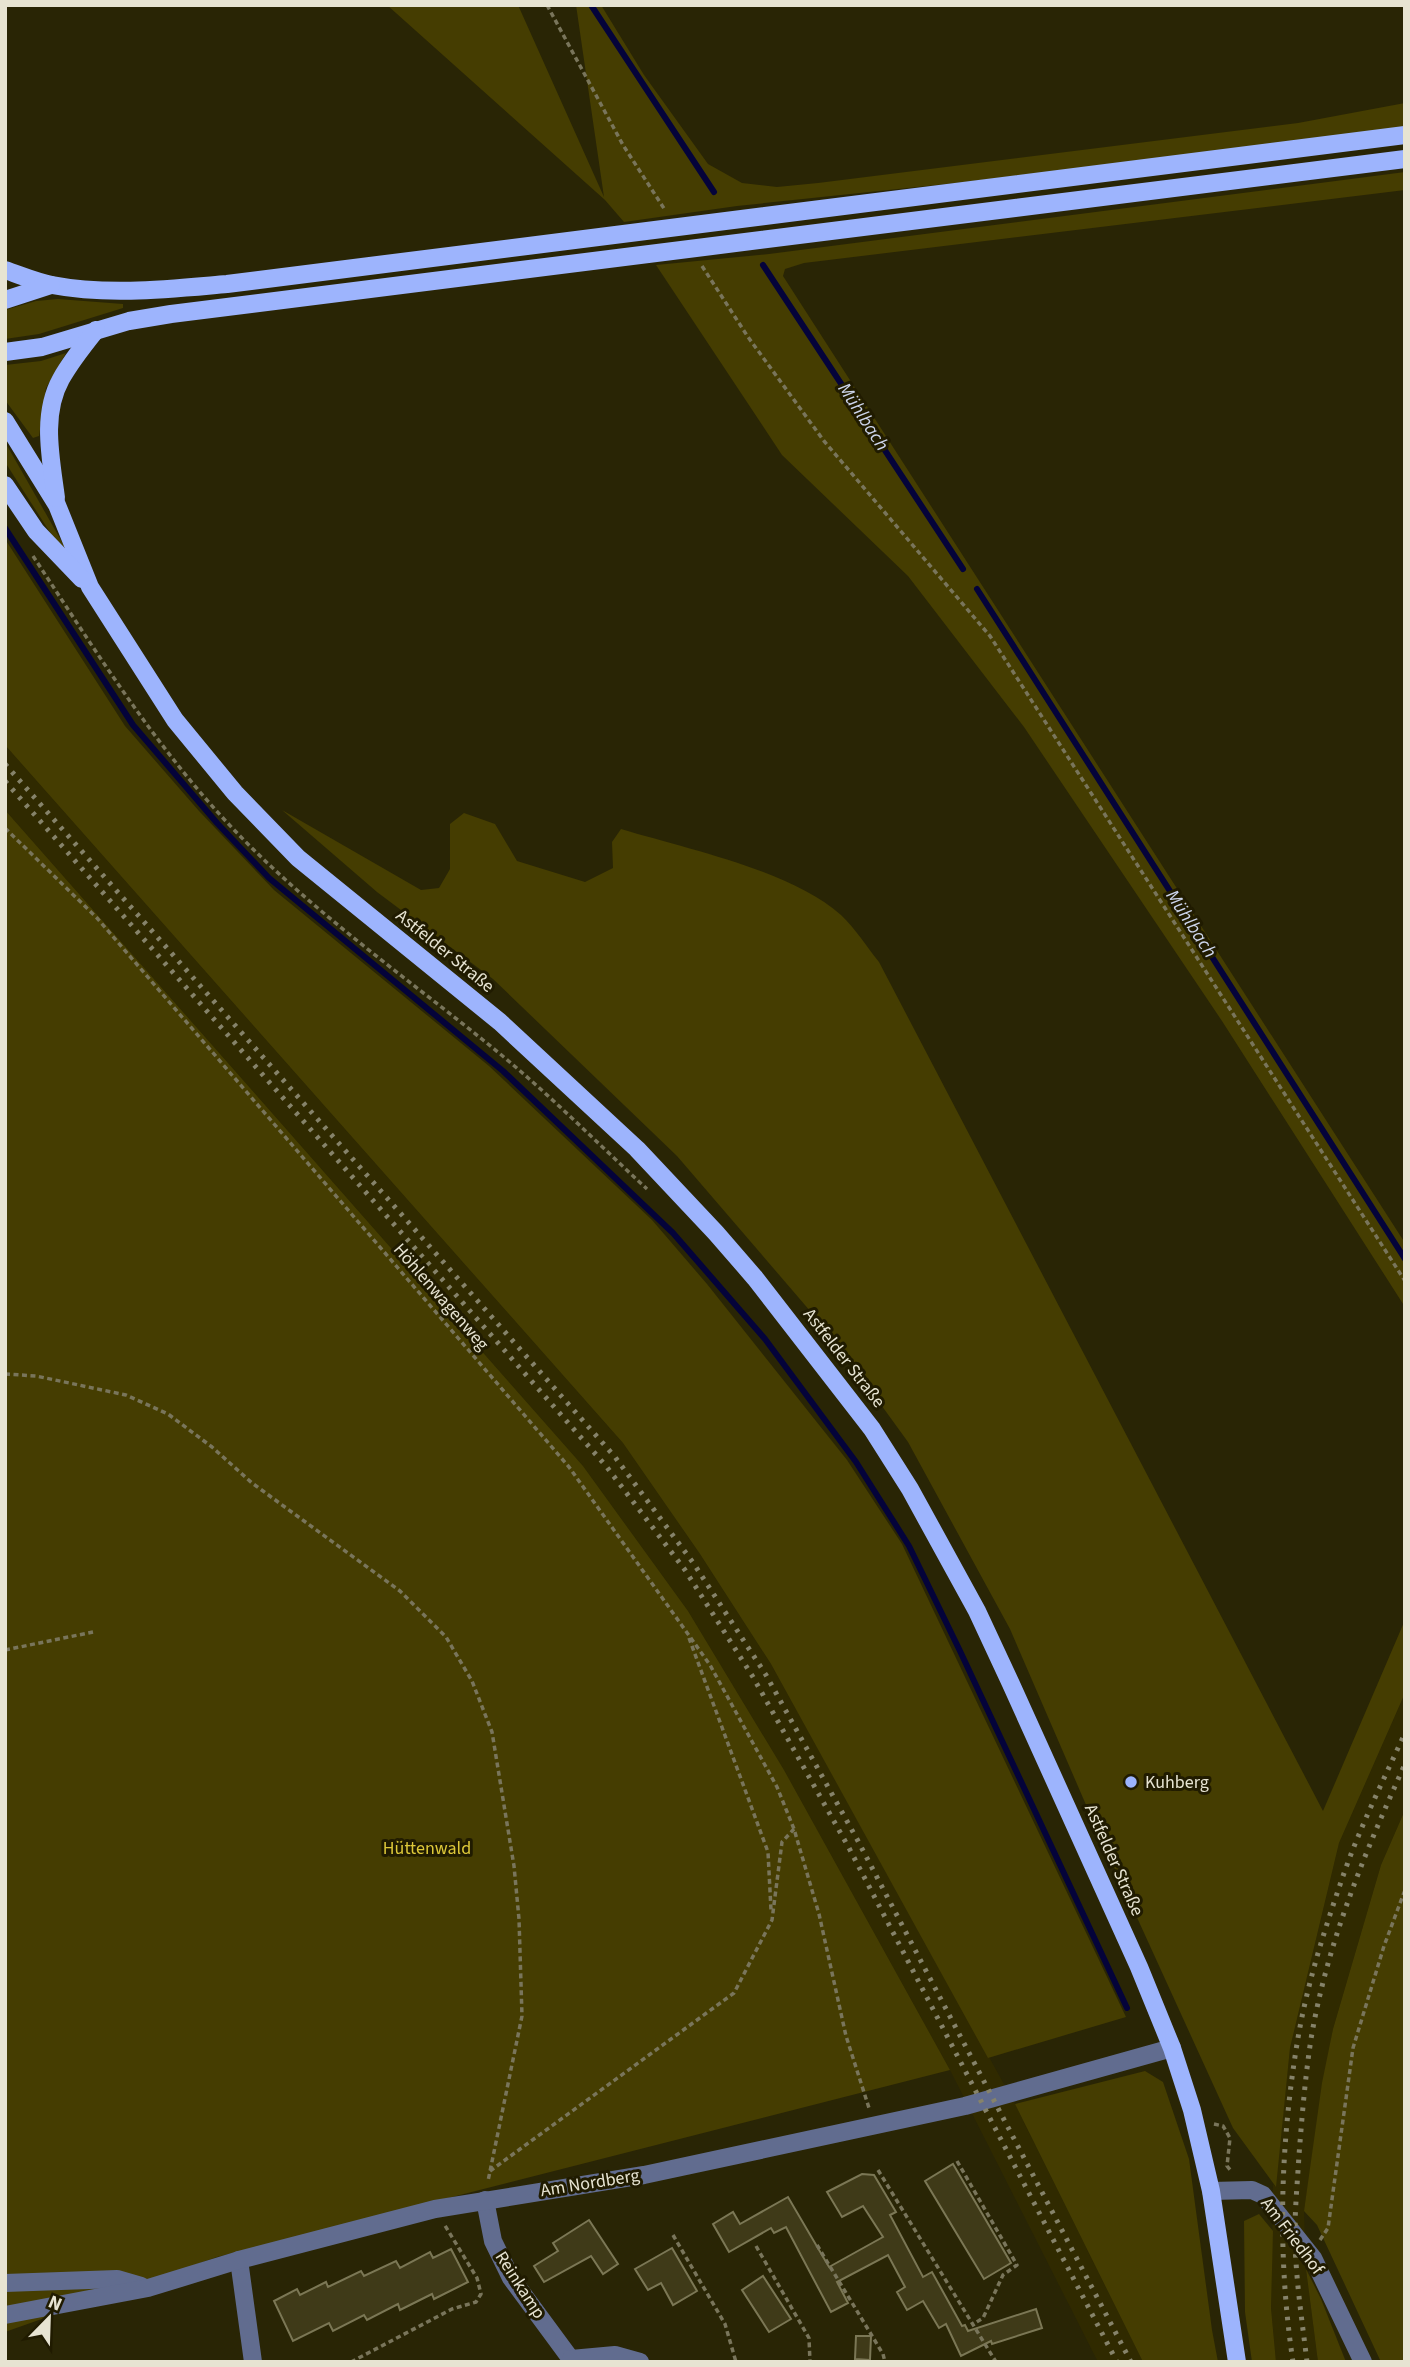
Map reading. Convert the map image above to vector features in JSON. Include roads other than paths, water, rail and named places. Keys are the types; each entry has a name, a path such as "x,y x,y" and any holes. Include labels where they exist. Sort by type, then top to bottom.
{"main road":[{"path":"5,270 51,285 129,291 227,284 1405,135"},
{"path":"5,352 42,347 97,329 171,314 1405,159"},
{"path":"5,300 51,285"},
{"path":"57,505 49,440 51,409 61,380 97,329"},
{"path":"5,421 57,505 90,587"},
{"path":"5,485 36,531 90,587"},
{"name":"Astfelder Straße","path":"90,587 175,720 261,822 334,889 500,1022 637,1149 755,1278 872,1429 910,1489 977,1611 1139,1967 1172,2048 1192,2110 1211,2191 1237,2362"}],"street":[{"name":"Am Nordberg","path":"5,2315 148,2288 239,2260 435,2209 644,2175 965,2106 1172,2048"},
{"name":"Am Friedhof","path":"1211,2191 1252,2190 1263,2195 1312,2258 1363,2362"},
{"name":"Reinkamp","path":"485,2200 493,2241 511,2278 572,2361"},
{"path":"239,2260 253,2362"},
{"path":"5,2283 117,2279 148,2288"},
{"path":"572,2361 615,2355 640,2362"}],"waterway":[{"name":"Mühlbach","path":"591,5 714,192"},
{"name":"Mühlbach","path":"763,265 963,569"},
{"path":"5,528 133,725 217,823 269,878 503,1071 673,1233 765,1339 856,1462 909,1546 1127,2008"},
{"name":"Mühlbach","path":"977,589 1405,1259"}],"railway":[{"path":"5,764 615,1457 694,1564 766,1675 858,1841 1131,2362"},
{"path":"5,781 606,1466 685,1570 753,1677 849,1848 1117,2362"},
{"path":"1293,2362 1284,2282 1283,2200 1287,2118 1298,2038 1317,1958 1342,1879 1405,1733"},
{"path":"1307,2362 1295,2235 1301,2126 1311,2039 1337,1933 1405,1764"}],"place":[{"name":"Kuhberg","path":"1131,1782"}],"park label":[{"name":"Hüttenwald","path":"427,1848"}]}
